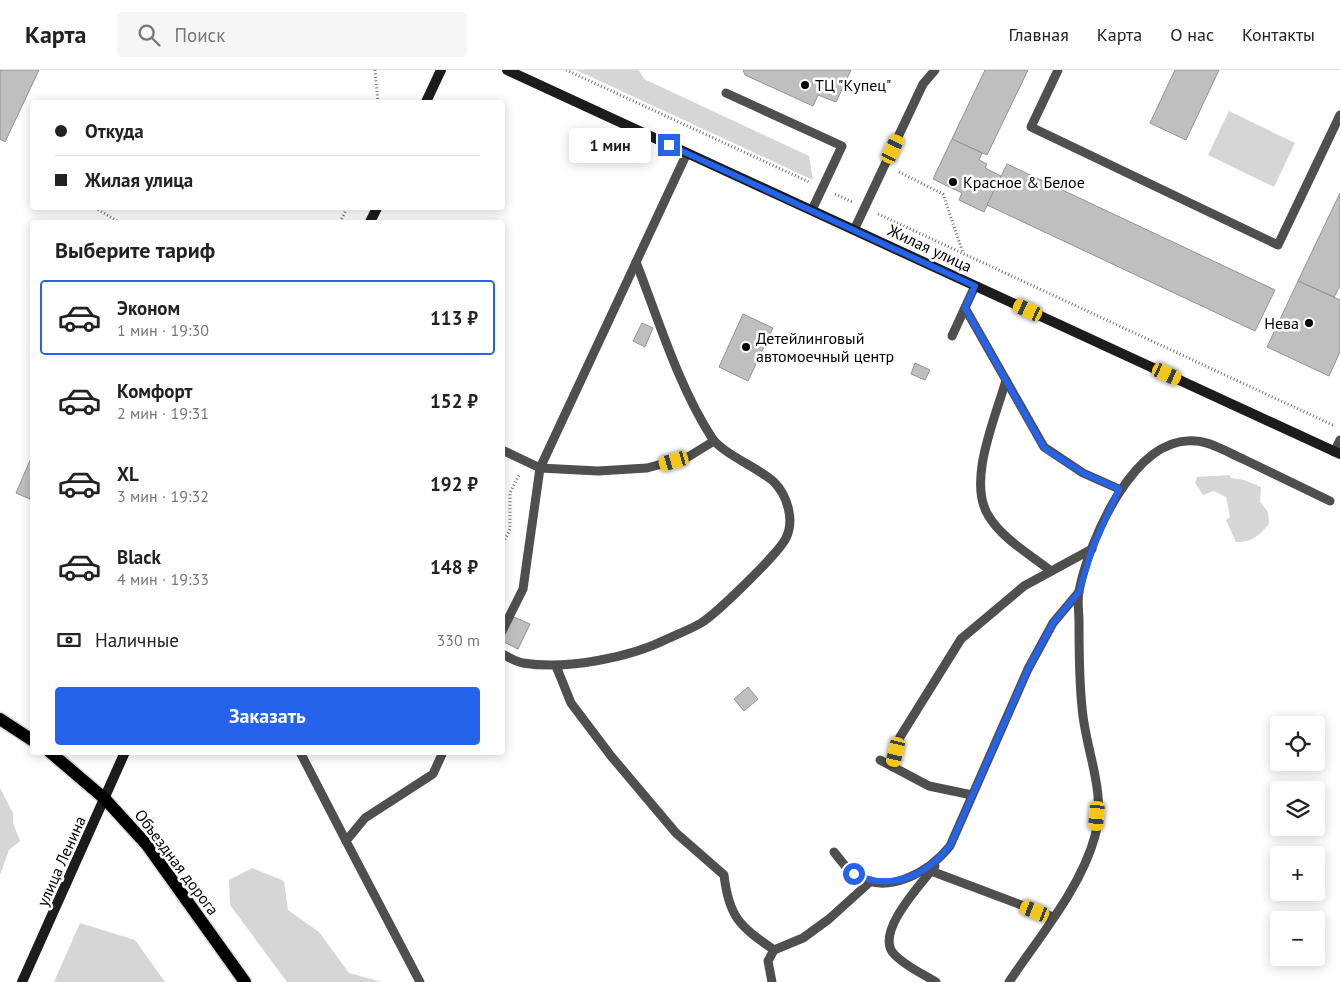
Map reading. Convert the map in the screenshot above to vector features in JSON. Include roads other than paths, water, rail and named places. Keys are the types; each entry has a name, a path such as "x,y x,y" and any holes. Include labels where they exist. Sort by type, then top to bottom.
{"main road":[{"path":"427,100 441,70"},
{"name":"Жилая улица","path":"507,70 1337,453"},
{"path":"0,719 30,739"},
{"name":"Объездная дорога","path":"54,755 105,799 147,845 245,982"},
{"name":"улица Ленина","path":"22,982 124,755"}],"lane":[{"path":"854,230 924,84 936,70"},
{"path":"1058,70 1031,127 1278,245 1340,115"},
{"path":"726,93 842,146 812,210"},
{"path":"505,625 523,589 540,468 687,153"},
{"path":"505,655 521,663 556,666 612,657 660,643 702,622 776,553 787,537 790,519 786,500 774,482 714,441 696,409 676,366 636,262"},
{"path":"952,336 975,286"},
{"path":"965,308 1044,448 1083,473 1119,489"},
{"path":"1006,380 980,472 981,496 988,515 1000,528 1051,571"},
{"path":"1009,982 1078,880 1096,835 1098,806 1096,770 1086,741 1082,706 1079,592 1092,549 1119,489 1157,449 1177,441 1197,440 1219,448 1330,501"},
{"path":"1337,453 1340,440"},
{"path":"505,451 540,468 598,470 648,468 688,457 714,441"},
{"path":"893,767 900,737 961,639 1024,586 1092,549"},
{"path":"936,982 893,954 888,943 889,932 896,918 950,846 1028,669 1053,623 1079,592"},
{"path":"556,666 571,703 676,833 724,875 727,900 735,916 750,932 774,950"},
{"path":"302,755 420,982"},
{"path":"346,841 365,818 433,774 442,755"},
{"path":"880,760 928,786 972,795"},
{"path":"834,852 854,874 870,882 896,882 922,871 939,859"},
{"path":"931,871 1053,917"},
{"path":"772,982 768,961 774,950 804,938 829,919 870,882"}],"place":[{"name":"ТЦ \"Купец\"","path":"805,85"},
{"name":"Красное & Белое","path":"953,182"},
{"name":"Нева","path":"1309,323"},
{"name":"Детейлинговый автомоечный центр","path":"746,347"}]}
